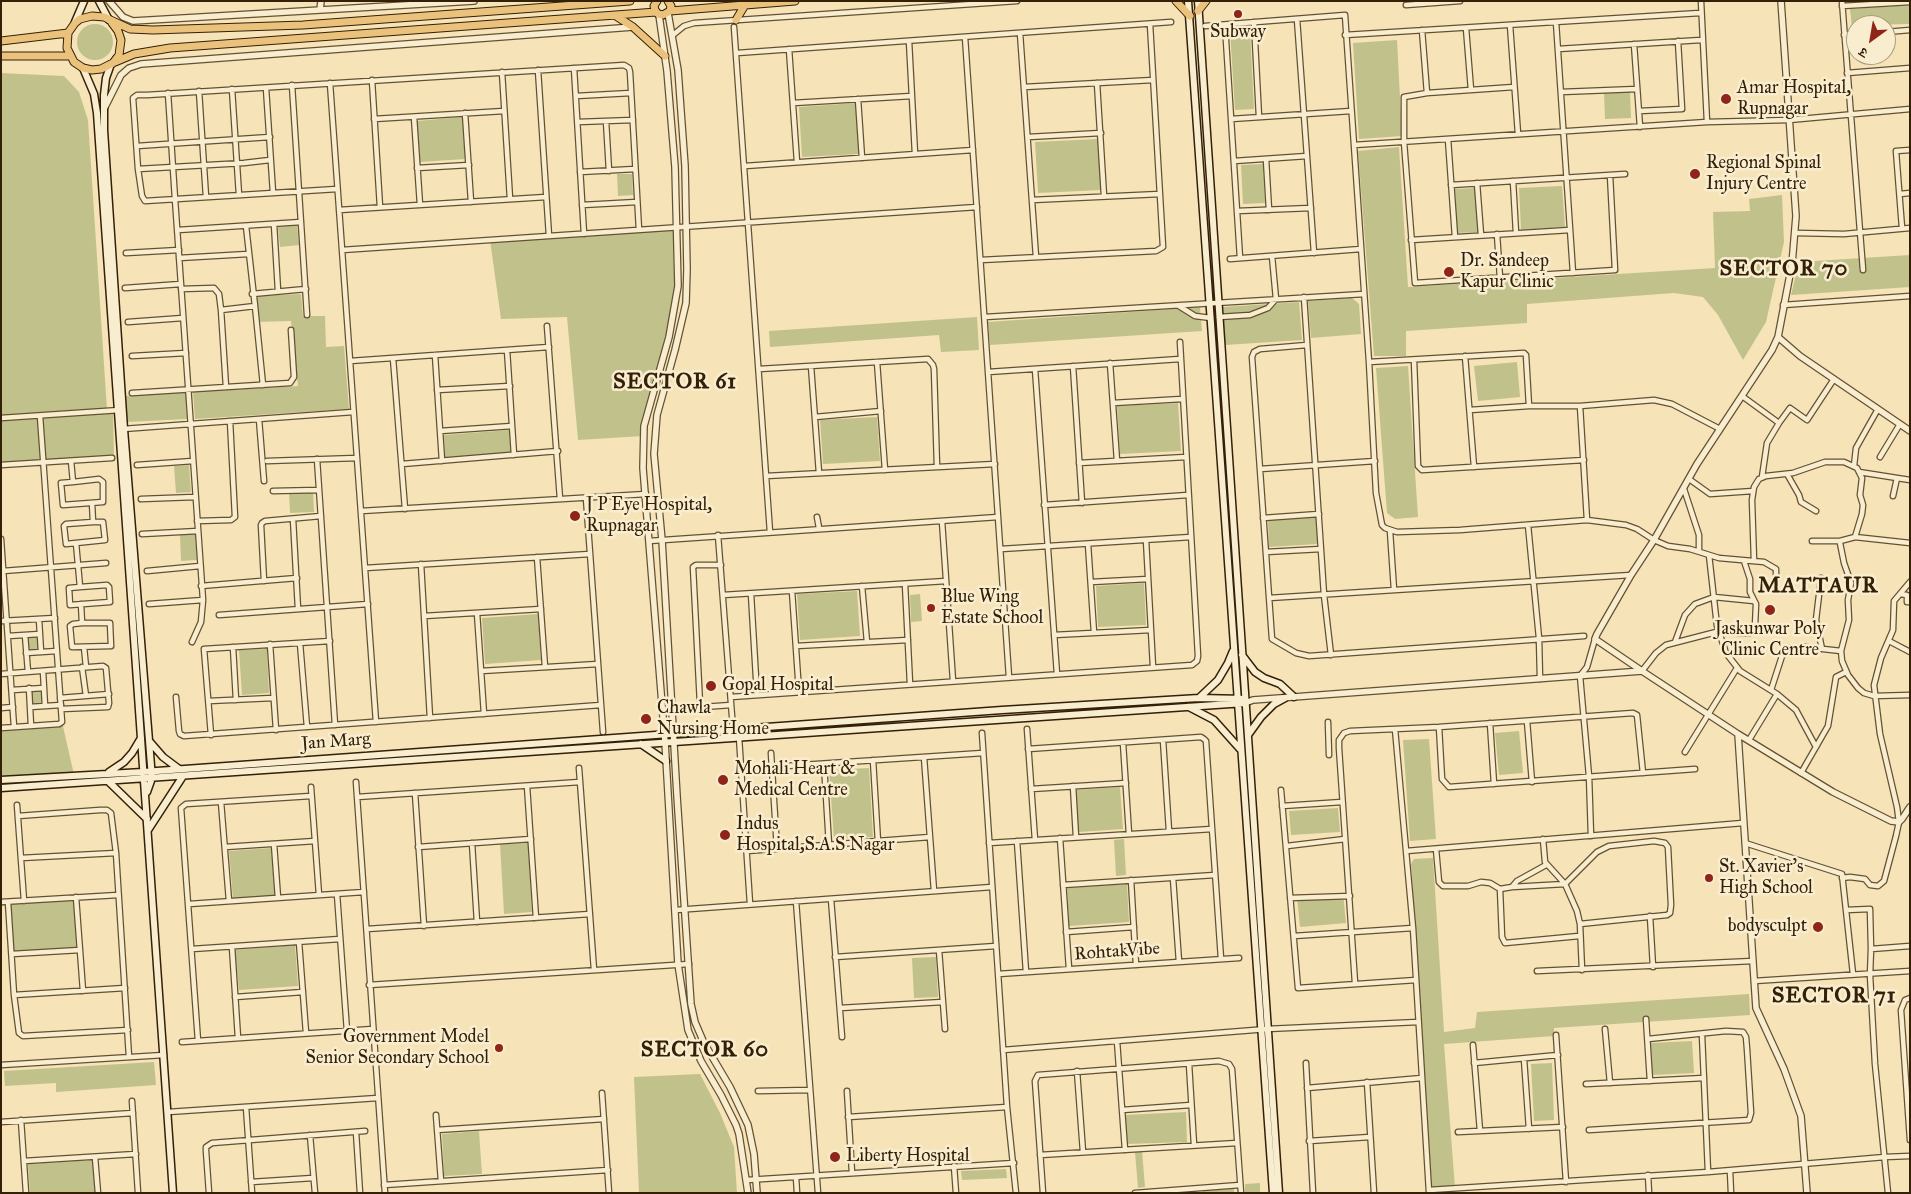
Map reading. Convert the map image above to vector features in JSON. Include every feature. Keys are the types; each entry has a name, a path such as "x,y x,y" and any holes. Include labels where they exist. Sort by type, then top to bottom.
{"main road":[{"path":"84,1 75,23 68,33 66,44 74,62 83,68 96,70 134,54 170,48 658,14 795,1"},
{"path":"100,1 111,22 118,30 121,45 119,55 112,64 105,88 104,110 143,775 146,793 173,1193"},
{"path":"75,23 80,19 98,16 130,29 153,30 302,24 630,1"},
{"path":"656,1 654,7 658,14"},
{"path":"668,1 671,6 669,12"},
{"path":"1176,1 1190,16"},
{"path":"1188,1 1214,303"},
{"path":"1198,1 1234,649 1247,736 1279,1193"},
{"path":"1198,11 1206,1"},
{"path":"735,24 746,5"},
{"path":"616,16 633,27 665,56"},
{"path":"1,41 68,33"},
{"path":"1,56 70,56"},
{"path":"83,68 94,94 97,113 121,410"},
{"path":"1215,318 1242,654 1241,750 1272,1193"},
{"path":"122,429 152,771 152,778 146,793"},
{"path":"1199,698 1218,680 1228,664 1234,649"},
{"path":"1242,654 1255,672 1280,684 1294,697"},
{"name":"Jan Marg","path":"1,780 108,774 143,775 152,771 179,768 1002,710 1199,698 1241,701"},
{"path":"1247,736 1261,717 1274,704 1285,698"},
{"path":"1,788 108,781 143,775 152,778 183,776 1241,701"},
{"path":"1185,706 1214,720 1241,750"},
{"path":"108,774 124,762 132,753 141,737"},
{"path":"149,741 163,757 179,768"},
{"path":"641,744 666,760"},
{"path":"148,830 183,776"},
{"path":"108,781 147,819"}],"street":[{"path":"110,1 118,13 133,21 474,1"},
{"path":"320,10 321,1"},
{"path":"334,1 334,9"},
{"path":"673,34 688,24 735,24 1017,1"},
{"path":"1406,5 1460,1"},
{"path":"1701,1 1700,13 1707,122"},
{"path":"1590,836 1589,776 1580,676 1587,667 1595,639 1631,575 1720,429 1772,350 1778,337 1796,233 1781,1"},
{"path":"1863,270 1842,4 1910,2"},
{"path":"669,12 678,70 681,119 687,227 686,303 657,415 654,438 689,964 695,1022 709,1054 730,1086 748,1125 754,1154 757,1193"},
{"path":"1345,35 1700,13"},
{"path":"658,14 665,56 676,167 678,286 669,337 648,408 643,436 642,468 646,494 665,742 678,964 688,1030 701,1062 736,1125 748,1193"},
{"path":"1206,26 1344,15 1369,362 1376,493 1382,525 1385,528 1390,531 1460,530 1587,520 1637,528 1654,540 1672,547 1699,551 1719,558 1764,562 1776,569 1776,586"},
{"path":"1296,19 1314,253"},
{"path":"737,53 1171,22"},
{"path":"1254,22 1259,117"},
{"path":"1556,22 1573,273"},
{"path":"735,24 770,532"},
{"path":"981,260 1160,250 1164,243 1150,24"},
{"path":"1225,25 1240,258"},
{"path":"1510,25 1518,134"},
{"path":"104,110 121,75 130,68 141,64 633,27"},
{"path":"1466,28 1471,90"},
{"path":"1422,30 1427,93"},
{"path":"1896,31 1910,30"},
{"path":"1020,33 1036,257"},
{"path":"965,37 1009,677"},
{"path":"1558,49 1702,40"},
{"path":"909,41 916,154"},
{"path":"1639,111 1682,108 1678,42"},
{"path":"1634,44 1640,127"},
{"path":"790,49 797,162"},
{"path":"338,189 145,201 142,196 138,169 133,98 136,95 624,64 630,72 639,230"},
{"path":"574,68 584,234"},
{"path":"1847,73 1910,68"},
{"path":"538,70 549,236"},
{"path":"502,72 510,199"},
{"path":"372,80 380,207"},
{"path":"1024,87 1153,80"},
{"path":"330,83 376,722"},
{"path":"1098,83 1104,196"},
{"path":"292,86 307,315"},
{"path":"1514,87 1427,93 1404,97 1404,142 1415,283 1616,269 1610,175"},
{"path":"266,88 273,194"},
{"path":"232,89 239,196"},
{"path":"1561,92 1637,89"},
{"path":"199,91 206,198"},
{"path":"168,93 203,600 201,622 192,642"},
{"path":"576,96 631,93"},
{"path":"793,103 912,96"},
{"path":"858,99 862,158"},
{"path":"1354,145 1707,122 1789,120 1910,109"},
{"path":"1231,119 1351,110"},
{"path":"374,119 504,111"},
{"path":"465,113 471,202"},
{"path":"414,117 420,205"},
{"path":"578,122 633,120"},
{"path":"606,121 609,171"},
{"path":"1028,137 1101,133"},
{"path":"137,146 270,137"},
{"path":"1448,139 1455,237"},
{"path":"745,166 973,150"},
{"path":"1902,228 1896,151 1910,150"},
{"path":"1234,161 1307,156"},
{"path":"1266,159 1269,210"},
{"path":"138,169 270,160"},
{"path":"417,168 469,165"},
{"path":"580,172 635,169"},
{"path":"1452,185 1625,174"},
{"path":"1513,181 1516,233"},
{"path":"1477,183 1481,235"},
{"path":"1900,194 1910,193"},
{"path":"1032,200 1160,194"},
{"path":"339,210 546,197"},
{"path":"582,204 637,202"},
{"path":"342,250 977,207"},
{"path":"1237,211 1311,208"},
{"path":"178,230 301,222"},
{"path":"274,224 278,291"},
{"path":"246,226 263,385"},
{"path":"1796,233 1844,234 1910,228"},
{"path":"1411,240 1570,230"},
{"path":"1497,234 1500,278"},
{"path":"1230,259 1361,249"},
{"path":"126,253 179,250"},
{"path":"179,258 248,254"},
{"path":"1178,305 1195,316 1215,318 1250,315 1268,308 1276,299 1272,256"},
{"path":"125,288 181,286 214,288 219,294 221,310 226,387"},
{"path":"252,294 306,289"},
{"path":"984,317 1364,294"},
{"path":"1783,305 1910,296"},
{"path":"1304,297 1324,595 1331,655"},
{"path":"221,310 255,306"},
{"path":"128,322 184,318"},
{"path":"547,326 558,451 560,499"},
{"path":"132,393 290,383 293,380 291,330"},
{"path":"1778,337 1800,356 1910,431"},
{"path":"731,697 1192,665 1197,661 1198,656 1180,342"},
{"path":"1307,345 1260,349 1254,352 1252,357 1272,640 1289,650 1309,656 1584,636"},
{"path":"350,361 549,347"},
{"path":"507,350 514,455"},
{"path":"132,356 186,353"},
{"path":"1369,362 1525,354 1529,406"},
{"path":"435,355 442,461"},
{"path":"1465,356 1474,467"},
{"path":"393,358 405,509"},
{"path":"758,370 928,359 933,365 937,467"},
{"path":"988,372 1180,359"},
{"path":"1414,360 1420,468 1422,470 1584,460"},
{"path":"877,362 885,470"},
{"path":"1110,363 1117,461"},
{"path":"811,366 819,473"},
{"path":"1073,366 1082,503"},
{"path":"1035,369 1057,674"},
{"path":"1762,477 1767,443 1790,408 1807,420 1834,379"},
{"path":"437,390 510,386"},
{"path":"654,388 663,390"},
{"path":"1742,396 1779,423"},
{"path":"1113,403 1182,399"},
{"path":"1470,410 1529,406 1580,406 1660,400 1672,404 1720,429"},
{"path":"1580,406 1587,520"},
{"path":"1854,466 1856,448 1878,409"},
{"path":"1,418 121,410"},
{"path":"815,417 881,411"},
{"path":"122,429 353,412"},
{"path":"1,728 60,724 61,707 40,416"},
{"path":"259,419 264,481"},
{"path":"197,521 231,520 235,517 230,421"},
{"path":"1880,456 1900,424"},
{"path":"440,432 512,426"},
{"path":"402,464 558,451"},
{"path":"1079,463 1186,457"},
{"path":"1,465 112,458"},
{"path":"267,461 356,458"},
{"path":"317,459 335,725"},
{"path":"71,461 73,482"},
{"path":"137,465 193,461"},
{"path":"1260,469 1375,461"},
{"path":"1754,561 1752,510 1753,491 1756,482 1762,477 1787,474 1825,462 1844,462 1854,466 1860,472 1862,509 1855,537"},
{"path":"766,476 995,464"},
{"path":"1860,472 1910,480"},
{"path":"1787,474 1801,502 1816,511"},
{"path":"1892,496 1897,478"},
{"path":"1689,479 1710,494 1753,491"},
{"path":"101,480 103,482 103,502 63,505 61,483 73,482 101,480"},
{"path":"1684,489 1699,535 1699,551"},
{"path":"273,491 319,490"},
{"path":"361,511 646,494"},
{"path":"1044,505 1188,496"},
{"path":"140,499 196,497"},
{"path":"586,498 603,732"},
{"path":"92,503 93,522"},
{"path":"1263,518 1319,514"},
{"path":"264,581 261,525 266,521 321,516"},
{"path":"649,541 998,517"},
{"path":"817,518 819,528"},
{"path":"293,519 298,609"},
{"path":"942,521 953,681"},
{"path":"93,522 104,522 105,540 66,544 64,525 93,522"},
{"path":"1528,525 1540,679"},
{"path":"142,534 198,531"},
{"path":"1390,531 1394,590"},
{"path":"718,536 733,729"},
{"path":"1000,549 1191,537"},
{"path":"1812,542 1840,541 1855,537 1910,543"},
{"path":"1,539 4,621 8,636 14,727"},
{"path":"1146,540 1153,667"},
{"path":"1840,541 1842,558 1851,583 1848,600 1849,620 1842,651 1846,672 1860,690 1874,696 1910,695"},
{"path":"76,543 80,587"},
{"path":"1088,544 1094,633"},
{"path":"1266,552 1321,549"},
{"path":"365,568 590,554"},
{"path":"1709,555 1718,632 1726,653 1737,668 1792,706 1800,715 1816,746"},
{"path":"537,557 545,667"},
{"path":"1241,701 1642,671 1661,648 1675,642 1727,630 1746,634 1752,632 1756,604 1750,592 1750,579 1744,560"},
{"path":"2,571 106,563"},
{"path":"421,564 430,718"},
{"path":"721,565 696,565 693,567 700,704 703,706 732,705"},
{"path":"147,570 200,566"},
{"path":"1269,598 1631,575"},
{"path":"202,586 296,578"},
{"path":"1821,578 1816,620 1822,649"},
{"path":"1091,582 1148,579"},
{"path":"722,596 946,581"},
{"path":"1899,822 1895,795 1880,734 1874,685 1893,630 1894,601 1910,582"},
{"path":"107,584 110,600 108,603 70,604 68,589 70,587 80,587 107,584"},
{"path":"905,584 910,684"},
{"path":"862,586 867,642"},
{"path":"792,591 799,692"},
{"path":"750,594 757,695"},
{"path":"1900,594 1906,595 1907,602 1910,602"},
{"path":"1675,642 1688,610 1695,604 1714,597 1754,601"},
{"path":"149,604 203,600"},
{"path":"81,604 82,623"},
{"path":"219,615 368,604"},
{"path":"424,616 541,608"},
{"path":"477,613 484,714"},
{"path":"4,621 54,618"},
{"path":"39,619 41,652"},
{"path":"108,622 111,625 111,646 72,647 70,626 82,623 108,622"},
{"path":"1054,635 1151,630"},
{"path":"8,636 40,634"},
{"path":"25,635 28,672"},
{"path":"1595,639 1738,734 1801,773 1872,812 1891,821 1899,822"},
{"path":"796,646 908,640"},
{"path":"211,735 204,649 330,641"},
{"path":"1889,641 1910,652"},
{"path":"300,643 307,728"},
{"path":"270,644 276,730"},
{"path":"233,646 236,700"},
{"path":"84,647 86,696"},
{"path":"1771,690 1784,653 1790,648 1800,647 1842,651"},
{"path":"26,653 57,651"},
{"path":"1,655 9,655"},
{"path":"481,671 598,664"},
{"path":"1,674 84,667 103,666 106,668 109,702 106,707 30,707"},
{"path":"1685,752 1737,668"},
{"path":"42,671 45,706"},
{"path":"1801,773 1830,719 1831,695 1836,677 1846,672"},
{"path":"29,688 32,726"},
{"path":"12,690 44,688"},
{"path":"60,698 108,694"},
{"path":"1749,740 1777,694"},
{"path":"176,697 180,734 184,736 601,705"},
{"path":"209,701 273,698"},
{"path":"1,708 13,707"},
{"path":"1328,735 1341,736 1350,731 1439,728 1635,713 1637,715 1643,773"},
{"path":"1527,721 1532,782"},
{"path":"1328,722 1329,755"},
{"path":"1490,723 1494,784"},
{"path":"1439,728 1441,771 1444,783 1449,787 1695,769"},
{"path":"1027,729 1035,840"},
{"path":"1395,729 1413,928 1429,1192 1486,1190 1648,1175 1730,1171 1910,1156"},
{"path":"982,733 1007,1107 1016,1193"},
{"path":"1738,734 1743,823 1753,935 1756,1008 1784,1069 1801,1116 1807,1193"},
{"path":"1341,736 1339,740 1342,802 1355,983"},
{"path":"739,737 750,904"},
{"path":"1028,749 1201,737 1206,741 1221,960"},
{"path":"1163,740 1169,832"},
{"path":"1123,743 1130,834"},
{"path":"771,753 777,850"},
{"path":"771,767 983,753"},
{"path":"924,757 934,891"},
{"path":"873,760 878,842"},
{"path":"824,764 829,845"},
{"path":"579,768 594,970"},
{"path":"356,782 385,1193"},
{"path":"357,797 580,782"},
{"path":"1031,789 1126,782"},
{"path":"527,786 536,918"},
{"path":"1073,786 1076,838"},
{"path":"311,787 319,895"},
{"path":"1281,790 1298,988 1416,980"},
{"path":"414,794 424,926"},
{"path":"198,1041 181,808 186,804 311,796"},
{"path":"222,802 229,901"},
{"path":"1282,806 1342,802"},
{"path":"17,805 24,900"},
{"path":"1842,878 1850,877 1865,880 1870,885 1878,886 1884,881 1899,822 1910,807"},
{"path":"18,816 107,810 113,817 129,1057"},
{"path":"1406,851 1543,838 1590,836 1743,823"},
{"path":"989,843 1212,829"},
{"path":"747,851 930,837"},
{"path":"1060,838 1069,969"},
{"path":"1543,838 1546,864 1556,872 1573,900 1580,924 1579,936 1582,970"},
{"path":"418,846 530,839"},
{"path":"1287,846 1345,840"},
{"path":"225,847 315,841"},
{"path":"1017,841 1026,972"},
{"path":"1436,849 1439,882 1443,886 1468,886 1485,882 1500,889 1565,884 1604,848 1654,841 1666,843 1668,847 1671,910 1667,915 1580,924"},
{"path":"472,843 477,922"},
{"path":"274,844 278,898"},
{"path":"1745,844 1842,874 1853,974"},
{"path":"21,858 116,852"},
{"path":"1512,887 1517,880 1546,864"},
{"path":"1063,885 1216,875"},
{"path":"1173,878 1179,962"},
{"path":"1131,880 1136,965"},
{"path":"676,910 992,887"},
{"path":"1500,889 1502,937 1505,943 1579,936"},
{"path":"188,904 364,892"},
{"path":"337,894 347,1031"},
{"path":"1,902 118,895"},
{"path":"1290,898 1350,896"},
{"path":"76,897 83,991"},
{"path":"830,899 842,1037"},
{"path":"796,901 818,1193"},
{"path":"8,902 14,996 19,1033 23,1036 128,1030"},
{"path":"1846,910 1870,909 1870,975 1877,1086 1888,1193"},
{"path":"367,930 590,914"},
{"path":"1650,916 1653,967"},
{"path":"1066,932 1134,927"},
{"path":"1294,936 1413,928"},
{"path":"192,950 340,939"},
{"path":"299,942 306,1034"},
{"path":"836,957 996,946"},
{"path":"1871,949 1910,946"},
{"path":"232,947 238,1038"},
{"path":"12,954 80,950"},
{"path":"939,950 945,1029"},
{"name":"RohtakVibe","path":"998,974 1238,958"},
{"path":"1537,971 1753,961"},
{"path":"369,985 689,964"},
{"path":"1754,981 1910,971"},
{"path":"14,996 125,988"},
{"path":"235,996 303,992"},
{"path":"1910,998 1904,1000 1902,1005 1902,1039 1910,1140"},
{"path":"840,1008 943,1002"},
{"path":"1646,1019 1650,1081"},
{"path":"1003,1050 1267,1030 1418,1022"},
{"path":"182,1042 373,1029"},
{"path":"1605,1029 1610,1083"},
{"path":"1589,1130 1749,1120 1751,1113 1747,1049 1746,1037 1743,1032 1726,1031 1702,1035 1648,1039"},
{"path":"1556,1035 1566,1182"},
{"path":"1702,1035 1708,1172"},
{"path":"1902,1039 1910,1039"},
{"path":"1117,1041 1125,1150"},
{"path":"1473,1046 1480,1131"},
{"path":"1,1065 164,1055"},
{"path":"1474,1063 1558,1055"},
{"path":"1524,1059 1529,1128"},
{"path":"1043,1193 1036,1077 1040,1074 1219,1061 1226,1062 1231,1066 1241,1193"},
{"path":"1306,1063 1313,1193"},
{"path":"1188,1064 1194,1145"},
{"path":"1078,1071 1083,1152"},
{"path":"1307,1088 1422,1078"},
{"path":"1586,1084 1704,1078"},
{"path":"1367,1082 1374,1193"},
{"path":"758,1091 810,1090"},
{"path":"847,1091 852,1173"},
{"path":"602,1093 610,1193"},
{"path":"168,1112 378,1098"},
{"path":"132,1101 138,1193"},
{"path":"1122,1110 1191,1106"},
{"path":"246,1107 252,1193"},
{"path":"848,1118 1007,1107"},
{"path":"1,1122 133,1113"},
{"path":"436,1115 441,1181"},
{"path":"437,1130 604,1119"},
{"path":"21,1120 26,1193"},
{"path":"1458,1132 1563,1128"},
{"path":"209,1193 206,1147 212,1143 364,1131"},
{"path":"356,1132 360,1193"},
{"path":"310,1135 314,1193"},
{"path":"1309,1141 1370,1137"},
{"path":"1040,1155 1237,1143"},
{"path":"24,1161 136,1154"},
{"path":"95,1157 98,1193"},
{"path":"747,1180 1014,1163"},
{"path":"954,1166 956,1193"},
{"path":"384,1185 608,1170"},
{"path":"1730,1171 1732,1193"},
{"path":"1648,1175 1649,1193"},
{"path":"796,1177 797,1193"},
{"path":"251,1182 314,1178"},
{"path":"1135,1193 1196,1191 1240,1185"}],"green space":[{"path":"1910,5 1910,24 1896,24 1896,15 1851,15 1850,9"},
{"path":"95,24 102,25 108,29 112,35 112,49 108,55 102,59 95,60 88,59 82,55 78,49 77,42 78,35 82,29 88,25"},
{"path":"1250,29 1254,109 1235,110 1230,30"},
{"path":"1397,40 1402,136 1359,139 1353,43"},
{"path":"1,73 64,76 79,92 88,120 107,410 113,411 114,457 1,464"},
{"path":"1630,92 1631,118 1605,119 1604,93"},
{"path":"856,103 859,154 802,157 799,107"},
{"path":"462,117 465,159 420,162 417,121"},
{"path":"1098,139 1101,190 1038,193 1035,142"},
{"path":"1399,147 1408,287 1715,268 1713,212 1750,211 1749,199 1782,195 1784,242 1766,322 1743,360 1718,315 1703,297 1674,293 1527,304 1527,323 1406,331 1406,356 1374,356 1358,151"},
{"path":"1263,164 1265,203 1243,204 1241,165"},
{"path":"617,174 632,174 633,195 618,196"},
{"path":"1562,186 1565,227 1521,230 1519,188"},
{"path":"1475,188 1478,232 1457,233 1455,189"},
{"path":"297,225 299,245 280,247 278,227"},
{"path":"678,227 678,286 669,337 643,436 578,440 567,317 501,319 490,240"},
{"path":"1910,255 1910,287 1791,295 1799,262"},
{"path":"301,294 303,316 325,316 326,347 344,346 349,409 195,419 193,392 298,386 291,321 255,322 255,296"},
{"path":"1352,298 1359,304 1361,334 1311,338 1308,301"},
{"path":"1299,302 1302,340 1225,345 1223,307"},
{"path":"1200,307 1202,331 990,345 988,322"},
{"path":"977,317 979,350 941,352 939,335 770,347 769,331"},
{"path":"1517,362 1520,397 1478,401 1474,366"},
{"path":"1408,366 1418,517 1395,519 1387,513 1376,368"},
{"path":"186,392 187,419 127,422 125,396"},
{"path":"1178,403 1181,451 1120,454 1117,406"},
{"path":"877,417 880,461 823,464 820,420"},
{"path":"509,430 511,453 445,458 444,435"},
{"path":"189,465 191,492 176,493 174,466"},
{"path":"313,492 314,512 290,513 289,493"},
{"path":"1316,517 1318,544 1269,547 1268,520"},
{"path":"195,534 197,560 181,561 180,535"},
{"path":"1144,583 1146,625 1098,627 1096,586"},
{"path":"857,591 860,636 800,640 797,594"},
{"path":"920,594 922,621 911,622 910,595"},
{"path":"538,614 541,660 485,664 482,618"},
{"path":"27,636 38,636 40,650 28,651"},
{"path":"267,649 269,693 242,695 239,650"},
{"path":"31,690 42,690 43,705 32,705"},
{"path":"62,722 75,779 1,784 1,727"},
{"path":"1519,731 1523,773 1499,775 1495,733"},
{"path":"1429,739 1436,839 1410,841 1403,740"},
{"path":"869,768 873,837 834,839 829,770"},
{"path":"1120,787 1123,829 1079,832 1076,790"},
{"path":"1338,808 1340,832 1291,835 1289,811"},
{"path":"1124,839 1126,875 1116,876 1114,840"},
{"path":"528,843 532,912 504,914 500,844"},
{"path":"271,848 275,896 233,899 229,851"},
{"path":"1433,858 1444,1032 1475,1028 1477,1012 1749,994 1750,1015 1554,1028 1554,1036 1444,1044 1455,1188 1430,1189 1411,864 1414,859"},
{"path":"1127,884 1129,922 1069,926 1067,888"},
{"path":"1343,893 1346,923 1300,927 1297,897"},
{"path":"76,897 80,950 12,954 8,902"},
{"path":"295,945 298,986 239,990 235,950"},
{"path":"936,957 938,997 914,998 912,958"},
{"path":"1692,1041 1694,1073 1652,1075 1651,1043"},
{"path":"154,1062 156,1085 56,1092 56,1083 5,1086 4,1071"},
{"path":"1552,1063 1554,1120 1534,1121 1531,1064"},
{"path":"700,1074 720,1113 734,1147 737,1193 639,1193 634,1077"},
{"path":"1186,1112 1187,1142 1127,1144 1125,1115"},
{"path":"479,1131 482,1174 444,1176 442,1134"},
{"path":"1142,1151 1145,1187 1138,1188 1135,1152"},
{"path":"93,1160 95,1193 30,1193 28,1164"},
{"path":"1006,1169 1007,1178 962,1180 961,1171"},
{"path":"1260,1183 1260,1192 1245,1193 1245,1184"},
{"path":"1234,1189 1234,1193 1203,1193 1203,1190"}],"place":[{"name":"Subway","path":"1238,14"},
{"name":"Amar Hospital, Rupnagar","path":"1726,99"},
{"name":"Regional Spinal Injury Centre","path":"1695,174"},
{"name":"Dr. Sandeep Kapur Clinic","path":"1449,272"},
{"name":"J P Eye Hospital, Rupnagar","path":"575,516"},
{"name":"Blue Wing Estate School","path":"931,608"},
{"name":"Jaskunwar Poly Clinic Centre","path":"1770,610"},
{"name":"Gopal Hospital","path":"711,686"},
{"name":"Chawla Nursing Home","path":"646,719"},
{"name":"Mohali Heart & Medical Centre","path":"723,780"},
{"name":"Indus Hospital,S.A.S Nagar","path":"725,835"},
{"name":"St. Xavier's High School","path":"1709,878"},
{"name":"bodysculpt","path":"1818,927"},
{"name":"Government Model Senior Secondary School","path":"499,1048"},
{"name":"Liberty Hospital","path":"835,1157"}],"district":[{"name":"SECTOR 70","path":"1784,270"},
{"name":"SECTOR 61","path":"675,383"},
{"name":"MATTAUR","path":"1818,587"},
{"name":"SECTOR 71","path":"1834,997"},
{"name":"SECTOR 60","path":"705,1051"}]}
